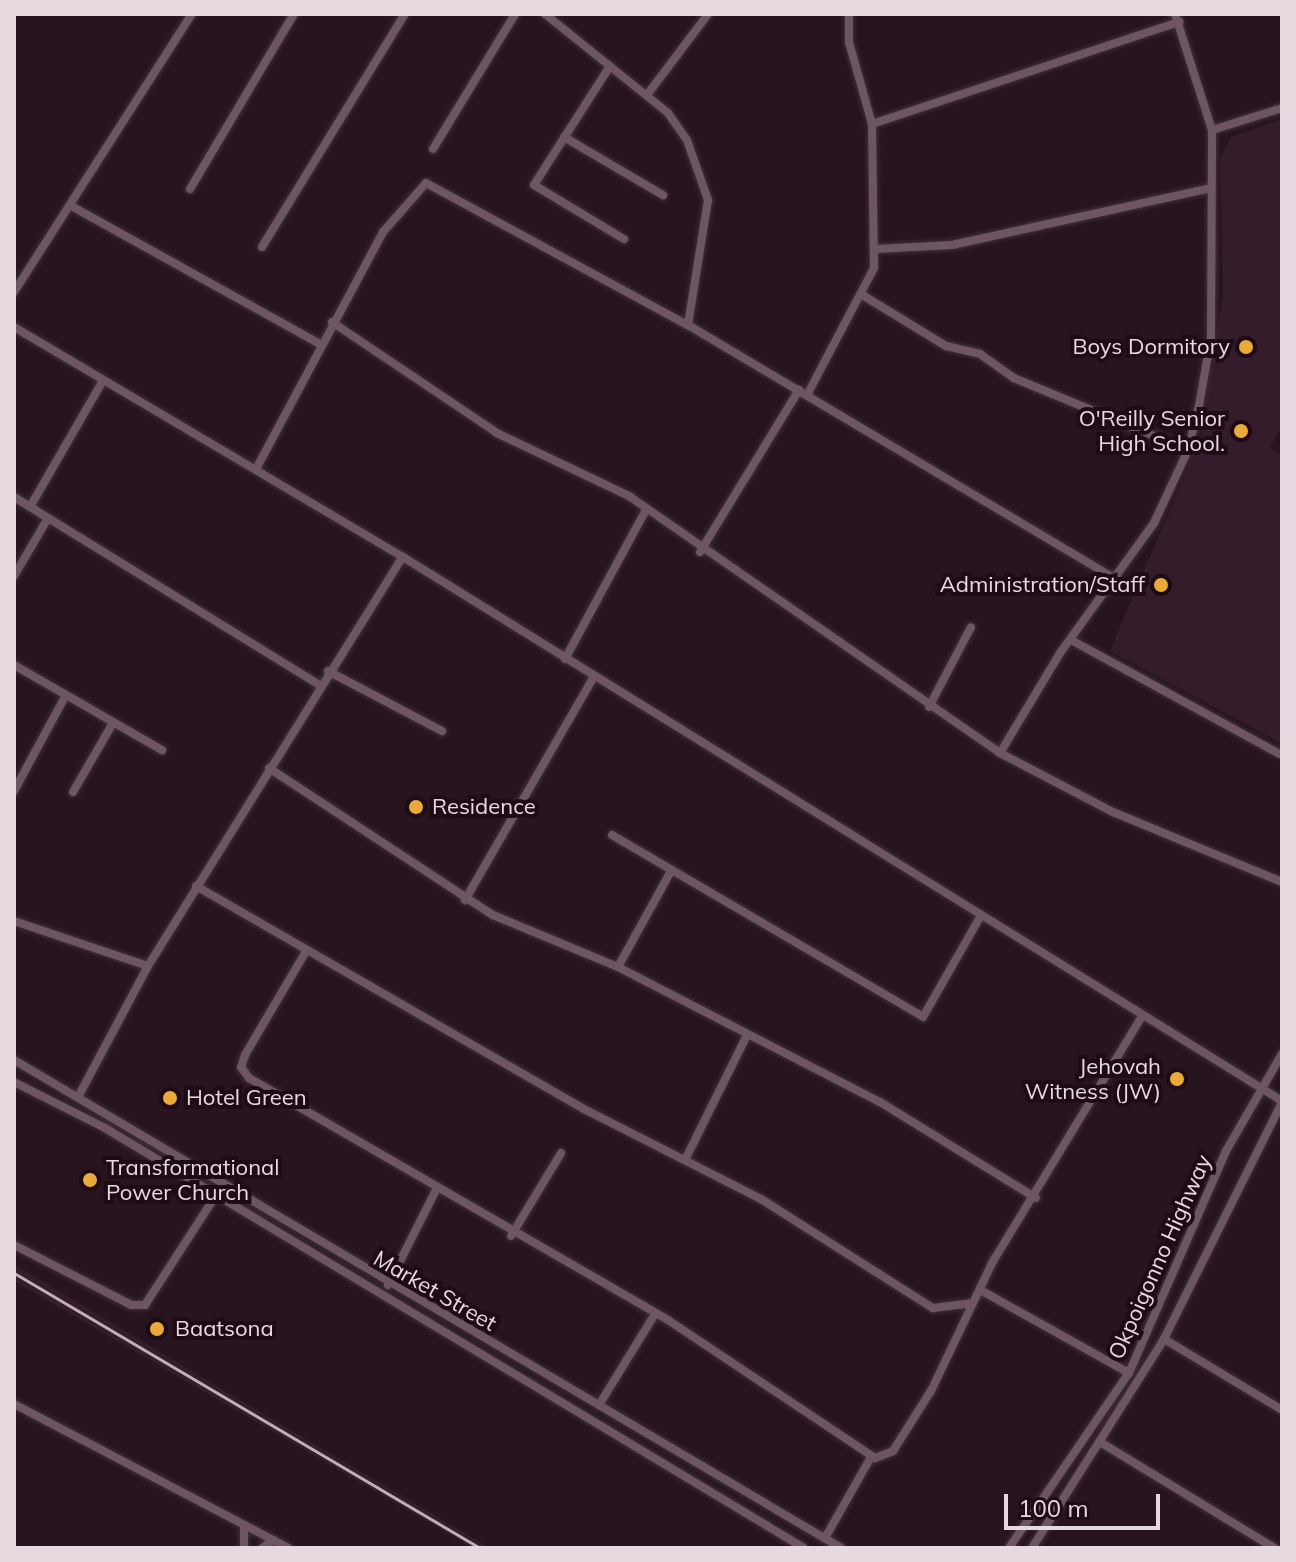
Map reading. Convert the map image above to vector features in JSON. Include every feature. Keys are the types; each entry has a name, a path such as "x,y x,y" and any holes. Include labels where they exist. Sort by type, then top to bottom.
{"street":[{"path":"14,292 73,207 192,14"},
{"path":"190,189 294,14"},
{"path":"262,247 405,14"},
{"path":"433,149 515,14"},
{"path":"545,14 647,95 687,140 704,178 705,229 688,325"},
{"path":"647,95 708,14"},
{"path":"700,552 864,296 876,249 872,124 849,42 849,14"},
{"path":"872,124 1177,18 1212,130 1211,337 1188,450 1119,581 1073,641 1000,753"},
{"path":"610,66 534,185 624,239"},
{"path":"1212,130 1282,108"},
{"path":"564,137 663,195"},
{"path":"256,469 320,344 383,232 426,183 688,325 1119,581"},
{"path":"876,249 952,245 1211,188"},
{"path":"73,207 320,344"},
{"path":"864,296 946,346 980,354 1014,378 1188,450"},
{"path":"332,322 497,433 646,510 700,552 1000,753 1113,812 1282,882"},
{"path":"14,327 101,384 256,469 403,557 1141,1018 1282,1102"},
{"path":"30,507 101,384"},
{"path":"14,497 319,685"},
{"path":"565,659 646,510"},
{"path":"14,576 48,518"},
{"path":"78,1097 148,966 196,886 319,685 403,557"},
{"path":"929,707 971,627"},
{"path":"1073,641 1279,754"},
{"path":"14,665 162,750"},
{"path":"328,671 442,731"},
{"path":"465,900 594,677"},
{"path":"14,791 66,695"},
{"path":"73,792 113,723"},
{"path":"269,768 465,900 618,967 746,1037 880,1102 1036,1198"},
{"path":"612,835 923,1017 980,917"},
{"path":"618,967 671,871"},
{"path":"196,886 305,953 686,1158 933,1308 973,1303"},
{"path":"14,921 148,966"},
{"path":"305,953 241,1067 511,1236 655,1314 871,1457"},
{"path":"825,1538 871,1457 893,1451 973,1303 984,1292 992,1263 1036,1198 1141,1018"},
{"path":"686,1158 746,1037"},
{"name":"Okpoigonno Highway","path":"1009,1548 1129,1373 1202,1203 1261,1088 1282,1054"},
{"name":"Market Street","path":"14,1060 388,1285 841,1548"},
{"name":"Market Street","path":"14,1082 215,1197 804,1548"},
{"name":"Okpoigonno Highway","path":"1032,1548 1164,1339 1282,1102"},
{"path":"511,1236 561,1153"},
{"path":"388,1285 436,1190"},
{"path":"14,1245 131,1305 145,1305 215,1197"},
{"path":"984,1292 1129,1373"},
{"path":"599,1405 655,1314"},
{"path":"1164,1339 1282,1409"},
{"path":"14,1404 288,1548"},
{"path":"1100,1442 1274,1548"},
{"path":"244,1525 244,1548"},
{"path":"1018,1538 1032,1548"},
{"path":"262,1548 274,1540"}],"shaded area":[{"name":"O'Reilly Senior High School.","path":"1282,119 1282,427 1270,447 1282,455 1282,744 1110,651 1201,436 1223,295 1220,158 1231,137"},
{"path":"14,1264 490,1548 473,1548 14,1281"}],"railway":[{"path":"14,1273 480,1548"}],"place":[{"name":"Boys Dormitory","path":"1246,347"},
{"name":"O'Reilly Senior High School.","path":"1241,431"},
{"name":"Administration/Staff","path":"1161,585"},
{"name":"Residence","path":"416,807"},
{"name":"Jehovah Witness (JW)","path":"1177,1079"},
{"name":"Hotel Green","path":"170,1098"},
{"name":"Transformational Power Church","path":"90,1180"},
{"name":"Baatsona","path":"157,1329"}]}
